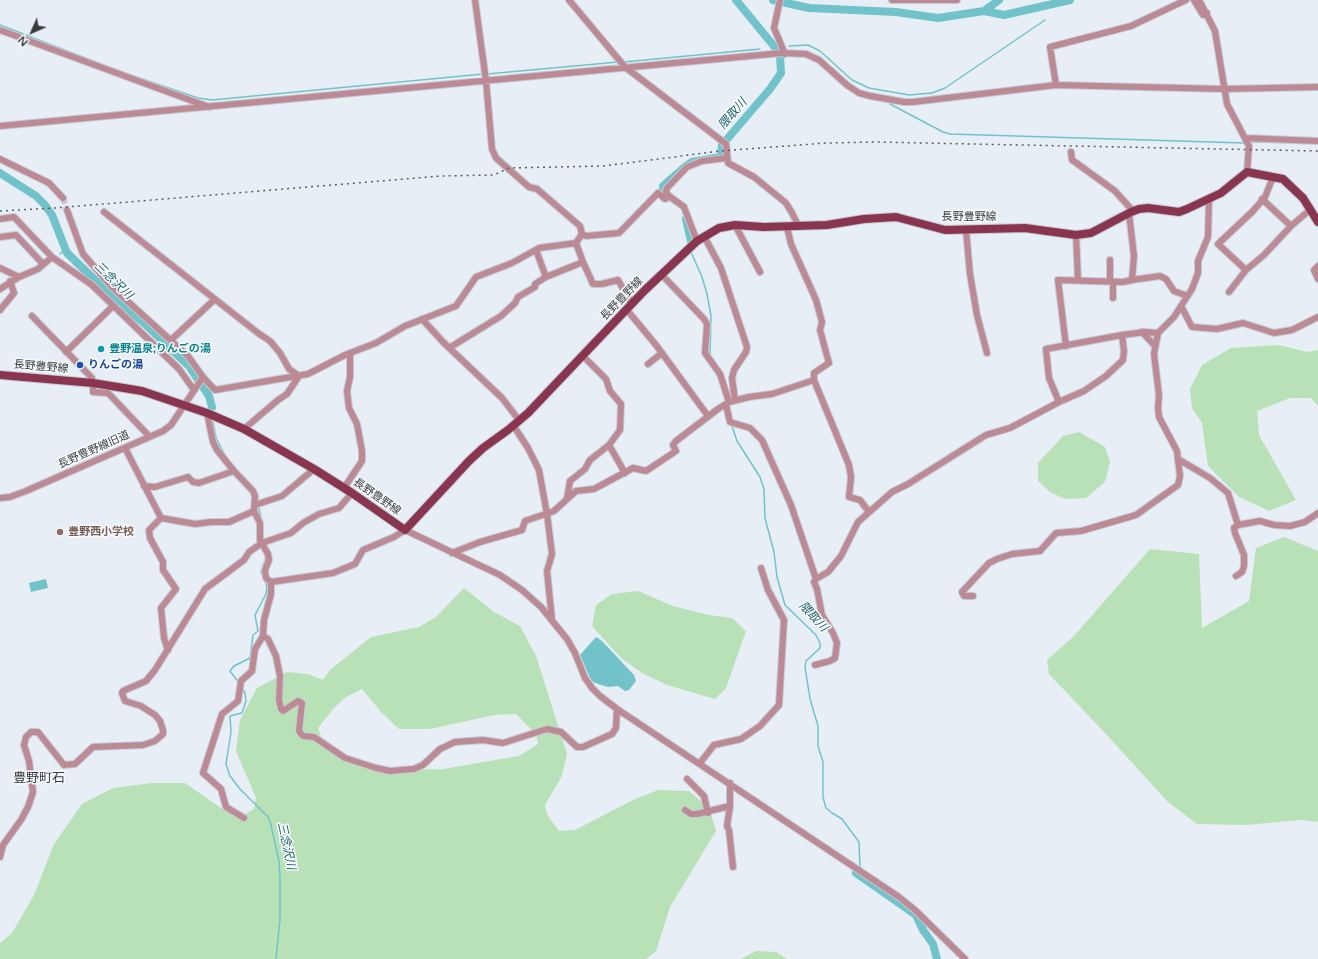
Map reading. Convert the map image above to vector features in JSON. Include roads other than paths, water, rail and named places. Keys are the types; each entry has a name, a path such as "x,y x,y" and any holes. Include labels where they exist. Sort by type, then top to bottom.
{"main road":[{"path":"1247,172 1283,179 1303,198 1318,222"},
{"name":"長野豊野線","path":"0,375 92,383 142,391 185,404 244,429 314,469 352,493 405,530 469,461 483,448 516,423 629,307 700,238 719,228 735,225 786,227 798,225 827,225 864,219 896,217 945,230 1025,228 1076,235 1091,233 1131,212 1148,208 1180,212 1221,193 1247,172"}],"street":[{"path":"67,210 83,254 113,288 188,356 202,378 215,390 289,376 308,374 326,364 376,343 405,326 456,306 476,277 512,263 536,250 576,243 582,234 580,226 537,189 529,187 496,158 492,149 486,81 475,0"},
{"path":"569,0 624,67 724,142 726,158 729,164 754,178 786,203 794,215 798,225"},
{"path":"780,0 774,28 783,53"},
{"path":"892,0 957,0"},
{"path":"1056,85 1050,47 1131,26 1186,0"},
{"path":"1194,0 1203,15 1207,13"},
{"path":"1199,0 1207,13 1215,32 1227,104 1249,146 1247,172"},
{"path":"0,30 210,108"},
{"path":"0,126 210,108 624,67 783,53 806,54 819,60 847,85 859,93 904,102 1056,85 1224,89 1318,87"},
{"path":"1246,138 1318,141"},
{"path":"1071,152 1072,160 1115,191 1131,212 1134,256 1132,280"},
{"path":"668,197 666,192 667,188 687,167 702,161 726,158"},
{"path":"0,159 49,183 63,198"},
{"path":"1218,244 1253,211 1262,199 1273,177"},
{"path":"582,234 586,236 619,233 658,193 668,197 684,207 700,238 721,268 747,346 746,352 734,370 732,378 730,422 750,428 759,436 766,447 791,505 816,579 814,582 817,589 822,615 837,643 834,658 830,661 815,664"},
{"path":"973,596 964,596 962,592 989,563 1012,554 1040,551 1049,539 1056,533 1082,531 1136,515 1173,490 1179,482 1178,459 1175,446 1161,424 1159,417 1159,395 1154,362 1155,346 1158,333 1168,324 1181,306 1198,273 1198,261 1208,237 1209,199"},
{"path":"1262,199 1291,226"},
{"path":"1229,292 1246,270 1264,255 1291,226 1311,209"},
{"path":"104,212 215,300 270,341 280,353 289,369 299,376"},
{"path":"0,219 14,217 52,257 92,285 179,369 195,389"},
{"path":"735,225 760,272"},
{"path":"786,227 816,300 822,322 820,330 829,363 814,373 814,380 849,465 851,477 849,497 860,500 869,512"},
{"path":"0,237 16,235 28,230"},
{"path":"966,230 974,302 987,353"},
{"path":"16,235 43,264"},
{"path":"1076,235 1078,280"},
{"path":"1208,237 1218,244 1246,270"},
{"path":"576,243 593,284 602,284 618,280 629,307 708,416"},
{"path":"536,250 546,277"},
{"path":"0,289 19,277 38,269 52,257"},
{"path":"1110,260 1113,298"},
{"path":"449,348 501,316 515,303 518,297 535,287 535,284 546,277 584,262"},
{"path":"1318,266 1314,270 1318,279"},
{"path":"0,268 19,277"},
{"path":"662,275 704,319 706,324 705,353 720,374 730,403"},
{"path":"1066,346 1058,280 1123,282 1160,276 1166,279 1174,291 1187,296"},
{"path":"0,310 14,293 11,282"},
{"path":"171,340 215,300"},
{"path":"66,352 113,306"},
{"path":"1181,306 1192,327 1217,329 1243,323 1274,333 1292,330 1318,317"},
{"path":"32,316 92,378 93,392 108,393 149,436"},
{"path":"422,319 449,348 502,398 539,470 552,554 547,571 552,620"},
{"path":"1059,402 1049,378 1046,350 1122,335 1142,332 1158,333"},
{"path":"1142,332 1155,346"},
{"path":"816,579 828,572 841,556 858,522 892,492 908,484 986,435 1010,428 1059,402 1084,391 1106,376 1123,360 1124,351 1122,335"},
{"path":"648,364 662,353"},
{"path":"344,488 362,461 362,451 357,424 349,408 347,391 350,377 350,354"},
{"path":"567,498 570,481 585,469 590,460 609,445 620,430 620,404 610,391 606,379 582,356"},
{"path":"244,429 287,394 299,376"},
{"name":"長野豊野線旧道","path":"0,498 26,491 163,431 170,425 202,378"},
{"path":"452,553 480,542 522,530 525,521 554,511 576,490 594,489 633,468 646,471 676,451 674,445 676,441 718,408 756,396 765,396 814,380"},
{"path":"207,413 213,442 222,458 253,491 260,523 260,540 269,560 265,570 266,578 271,582 333,573 355,564 363,550 394,537 405,530 500,575 522,590 552,620 575,652 585,678 592,688 617,709 899,897 965,959"},
{"path":"609,445 625,473"},
{"path":"125,448 161,518"},
{"path":"1178,459 1210,478 1228,493 1238,525"},
{"path":"161,518 195,524 229,522 256,506 282,496 314,469"},
{"path":"144,486 155,486 188,477 193,482 199,483 234,471"},
{"path":"0,857 3,845 21,820 28,807 33,792 29,761 24,745 26,737 31,732 38,732 64,765 75,764 93,747 143,745 154,742 163,734 160,721 155,715 141,706 125,701 122,693 127,689 146,681 168,650 205,589 244,560 249,552 262,543 291,533 303,523 319,514 339,508 352,493"},
{"path":"1236,576 1242,572 1244,566 1244,555 1234,528 1238,525 1260,521 1274,525 1290,526 1305,522 1318,513"},
{"path":"161,518 149,530 150,538 163,562 163,570 176,589 161,608 164,638 168,650"},
{"path":"700,763 714,745 740,739 760,726 779,705 784,650 784,620 768,590 761,568"},
{"path":"244,818 226,806 221,789 203,773 222,714 238,701 241,681 252,671 255,649 262,636 264,620 271,594 271,582"},
{"path":"262,636 268,639 274,648 278,661 280,676 279,700 281,709 283,711 298,702 302,703 299,731 303,736 314,737 346,758 390,771 414,769 423,765 440,749 455,742 483,740 503,743 547,729 560,732 577,747 583,747 612,734 616,728 617,709"},
{"path":"687,779 704,796 708,812"},
{"path":"730,783 730,806 727,826 729,830 733,867"},
{"path":"685,810 691,814 708,812 730,806"}],"water":[{"path":"46,579 48,588 31,592 29,583"},
{"path":"596,637 602,641 634,675 636,681 629,690 625,691 618,686 608,687 598,684 593,682 590,678 580,655"}],"waterway":[{"name":"隈取川","path":"668,197 664,192 663,186 686,166 692,162 721,157 722,145 770,89 781,73 780,55 778,51 736,0"},
{"path":"773,0 809,8 896,12 938,18 984,11 999,0"},
{"path":"984,11 1004,15 1070,0"},
{"path":"789,46 808,45 820,51 852,80 869,88 909,95 932,93 945,88 1045,20"},
{"path":"0,25 119,71 198,98 212,100 483,74"},
{"path":"624,62 760,49"},
{"path":"487,74 618,62"},
{"path":"890,104 943,132 950,134 1244,143"},
{"path":"1250,142 1306,143"},
{"path":"498,155 506,163"},
{"name":"三念沢川","path":"0,173 36,196 45,205 52,215 67,253 124,308 143,322 189,366 209,396 212,407"},
{"name":"隈取川","path":"686,219 691,241"},
{"name":"三念沢川","path":"60,254 65,249"},
{"name":"隈取川","path":"691,252 702,277 707,294 711,316 710,355"},
{"name":"隈取川","path":"729,392 732,399"},
{"name":"三念沢川","path":"213,422 216,438 226,457"},
{"name":"隈取川","path":"732,426 737,441 760,477 764,489 765,518 774,552 777,577 785,605 816,635 820,643 820,648 806,661 805,667 810,699 818,726 818,746 823,762 823,797 826,808 842,819 859,842 860,866"},
{"name":"三念沢川","path":"243,476 251,485"},
{"name":"三念沢川","path":"258,505 263,525 263,533"},
{"name":"三念沢川","path":"239,683 230,671 234,666 250,658 253,635 258,631 255,615 266,594 267,586 261,572 266,557"},
{"name":"三念沢川","path":"242,688 245,693 246,701 242,713 230,716 231,732 226,764 230,776 240,789 268,817 270,821 279,861 280,878 280,919 276,959"},
{"name":"隈取川","path":"856,873 916,915 923,930 933,944 937,959"}],"tunnel":[{"path":"63,198 67,210"}],"railway":[{"path":"0,211 55,208 441,176 494,175 509,168 604,166 720,151 826,143 874,142 1318,151"}],"place":[{"name":"豊野温泉;りんごの湯","path":"101,349"},
{"name":"りんごの湯","path":"80,365"},
{"name":"豊野西小学校","path":"60,532"}],"district":[{"name":"豊野町石","path":"39,779"}]}
